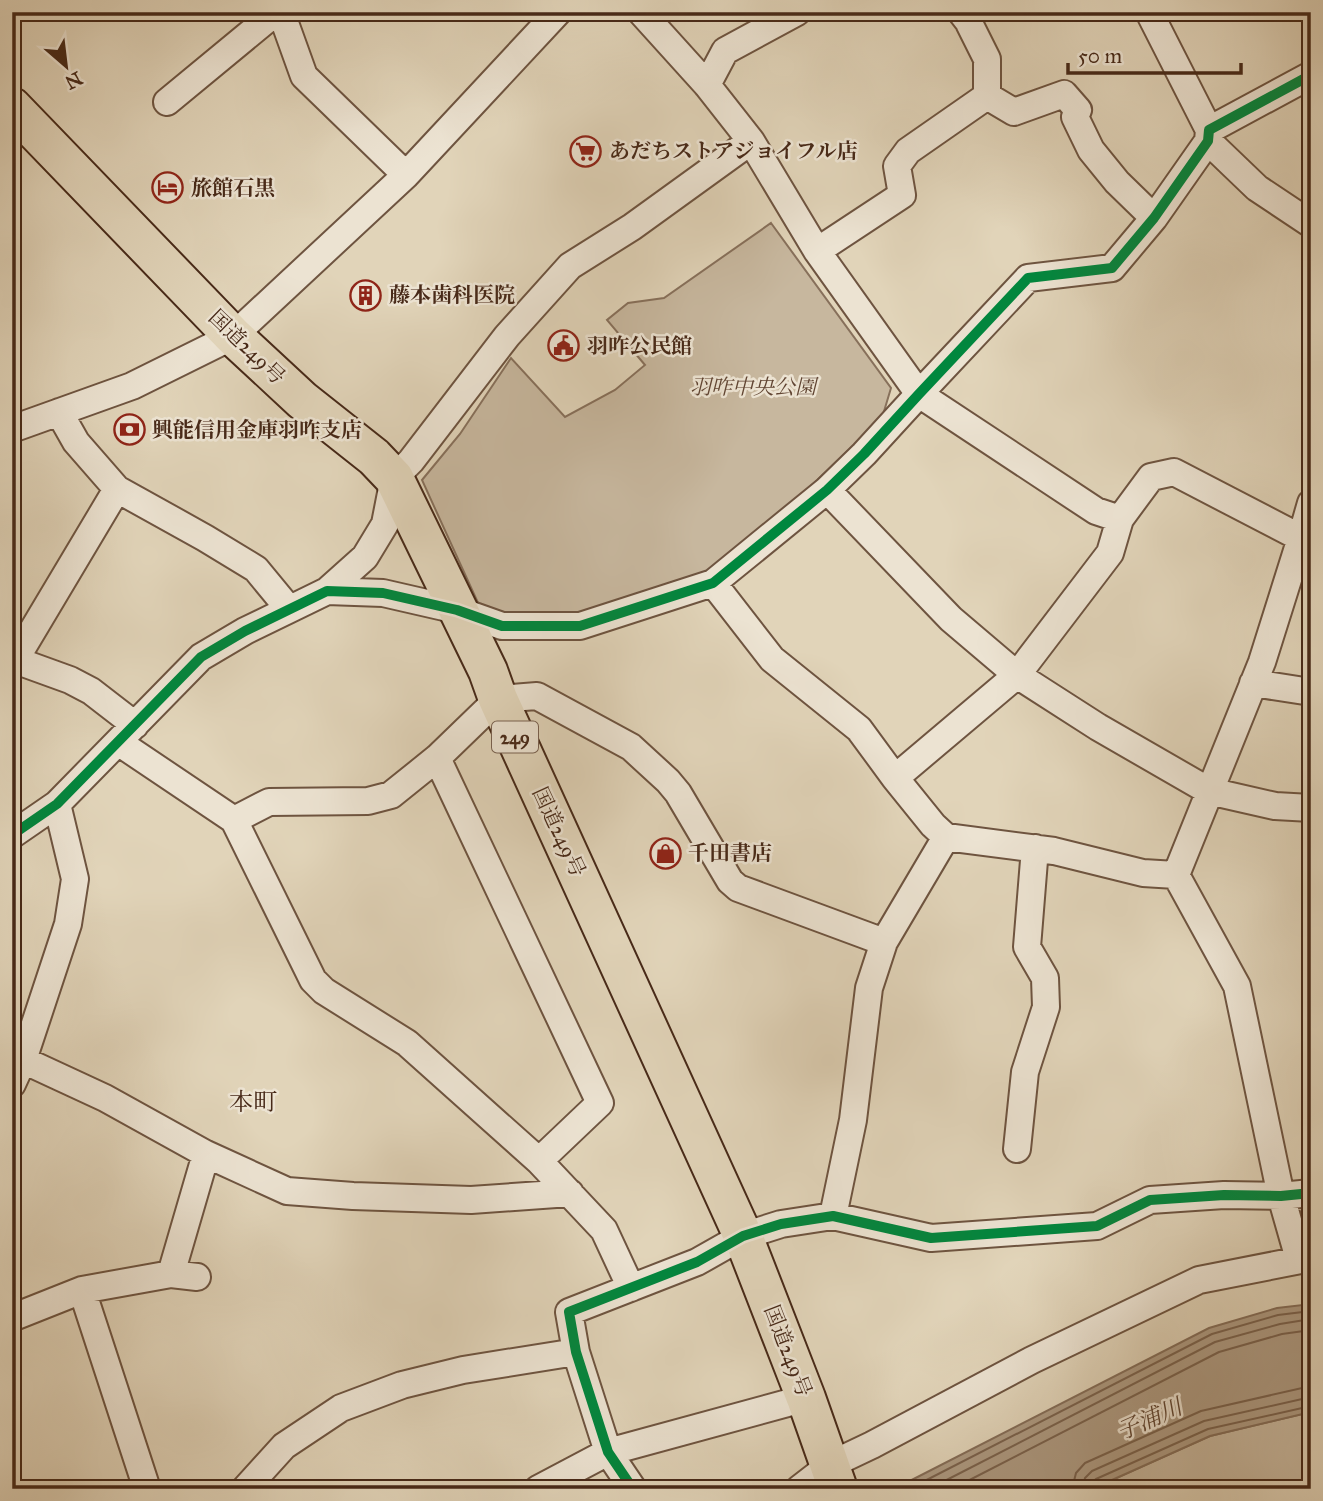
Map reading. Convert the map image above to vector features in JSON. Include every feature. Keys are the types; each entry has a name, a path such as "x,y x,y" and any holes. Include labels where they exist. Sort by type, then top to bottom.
{"highway":[{"name":"国道249号","path":"13,111 233,336 302,400 374,457 394,478 488,671 498,699 743,1237 834,1477"}],"street":[{"path":"167,102 279,12 304,76 406,175"},
{"path":"14,422 59,412 132,386 233,336 406,175 558,12"},
{"path":"641,12 707,85 751,141 817,251 919,394 1096,511 1120,519"},
{"path":"707,85 725,51 797,12"},
{"path":"961,12 987,59 987,96"},
{"path":"1149,12 1208,135 1258,188 1311,224"},
{"path":"327,591 383,593 457,610 502,626 580,626 713,583 827,490 1028,278 1112,268 1154,218 1208,135 1311,75"},
{"path":"987,96 1014,112 1064,94 1077,110 1075,117 1091,150 1117,182 1154,218"},
{"path":"817,251 902,195 897,166 908,151 987,96"},
{"path":"12,835 57,804 201,657 244,631 327,591 365,557 385,524 394,478 411,461 507,336 570,265 632,227 751,141"},
{"path":"59,412 76,442 117,489 256,569 289,609"},
{"path":"895,778 1017,675 1110,553 1120,519 1151,477 1174,472 1301,538"},
{"path":"117,489 13,660 70,680 91,691 127,734 234,820 313,980 324,991 407,1043 539,1161 604,1230 631,1288"},
{"path":"827,490 951,619 1017,675 1098,727 1209,791 1275,806 1311,808"},
{"path":"1176,875 1262,662 1311,503"},
{"path":"713,583 772,659 859,729 933,825 947,837 1054,851 1143,873 1176,875"},
{"path":"1253,683 1311,692"},
{"path":"234,820 269,802 368,802 391,794 436,758 498,699 537,696 631,747 668,781 678,793 730,881 738,888 884,942"},
{"path":"436,758 600,1102 539,1161"},
{"path":"12,1084 23,1059 68,924 75,879 57,804"},
{"path":"833,1216 853,1120 869,988 884,942 947,837"},
{"path":"1017,1149 1025,1072 1046,1007 1045,978 1027,947 1035,848"},
{"path":"799,1489 834,1477 873,1445 1032,1360 1199,1280 1305,1259 1281,1196 1237,986 1176,875"},
{"path":"23,1059 105,1098 206,1154 287,1191 471,1200 570,1193"},
{"path":"171,1274 206,1154"},
{"path":"633,1489 608,1452 576,1353 569,1312 697,1262 743,1237 781,1224 833,1216 931,1238 1097,1226 1150,1199 1311,1193"},
{"path":"13,1316 82,1290 171,1274 197,1277"},
{"path":"82,1290 147,1489"},
{"path":"245,1489 284,1446 341,1408 402,1385 463,1370 576,1353"},
{"path":"538,1489 608,1452 806,1398"}],"green space":[{"name":"羽咋中央公園","path":"771,223 891,388 882,418 723,570 581,621 516,621 479,605 422,480 460,434 511,358 565,417 615,390 645,365 607,320 628,303 664,298"},
{"path":"1311,1412 1311,1489 1092,1489 1210,1436"}],"water":[{"name":"子浦川","path":"1311,1304 1311,1412 1210,1436 1092,1489 894,1489 1209,1328 1277,1308"}],"cycle path":[{"path":"12,835 57,804 201,657 245,631 327,591 383,593 457,610 502,626 580,626 713,583 827,490 1028,278 1112,268 1154,218 1208,141 1209,130 1311,75"},
{"path":"633,1489 608,1452 576,1352 569,1312 697,1262 743,1236 781,1224 833,1216 931,1238 1097,1226 1150,1200 1311,1193"}],"place":[{"name":"あだちストアジョイフル店","path":"586,151"},
{"name":"旅館石黒","path":"168,188"},
{"name":"藤本歯科医院","path":"366,295"},
{"name":"羽咋公民館","path":"564,346"},
{"name":"興能信用金庫羽咋支店","path":"129,430"},
{"name":"千田書店","path":"665,853"}],"district":[{"name":"本町","path":"253,1102"}]}
